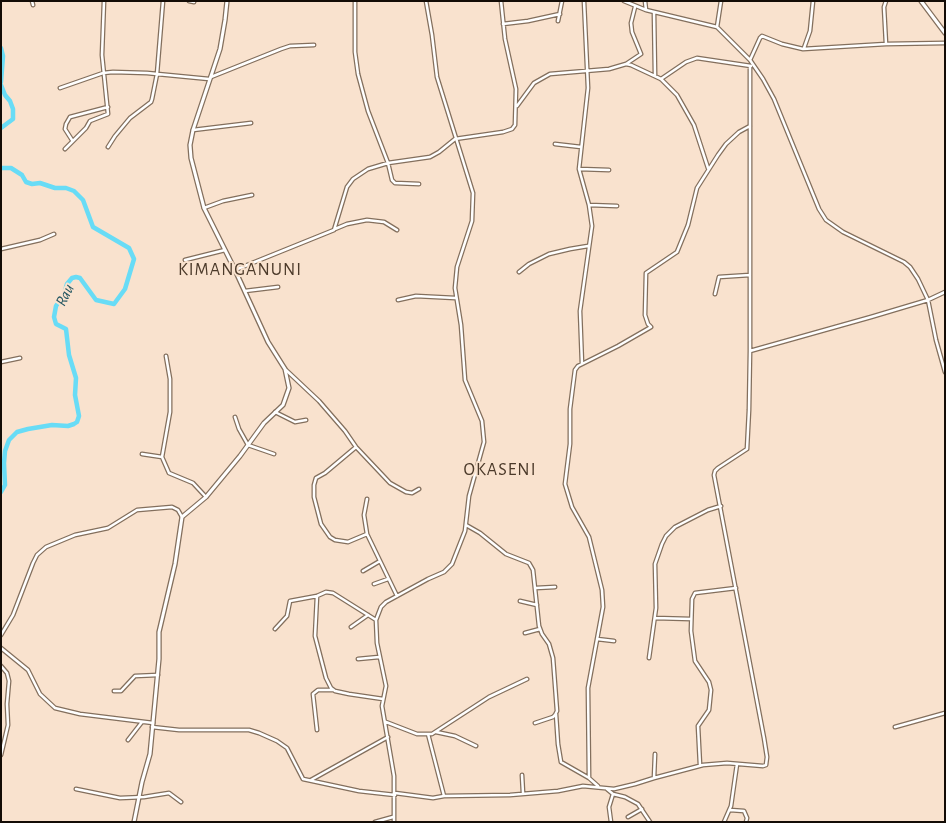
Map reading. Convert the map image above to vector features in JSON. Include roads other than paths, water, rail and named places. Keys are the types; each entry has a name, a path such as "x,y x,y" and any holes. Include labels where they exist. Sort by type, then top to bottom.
{"street":[{"path":"65,148 90,122 108,114 102,55 104,1"},
{"path":"108,147 130,118 151,102 157,74 163,1"},
{"path":"189,1 194,2"},
{"path":"134,822 150,754 162,617 175,564 182,517 206,497 264,423 283,405 288,394 288,381 284,369 268,342 204,208 191,158 190,145 193,130 220,49 227,1"},
{"path":"355,1 355,52 358,74 368,111 394,183 419,184"},
{"path":"394,822 395,794 386,722 382,706 386,686 376,642 376,620 383,604 448,569 452,564 466,525 470,491 484,442 480,416 465,380 461,325 456,298 456,267 471,228 473,197 455,139 451,118 437,77 426,1"},
{"path":"334,230 344,196 353,179 368,169 388,163 430,157 455,139 512,129 516,107 515,82 503,24 501,1"},
{"path":"558,21 562,1"},
{"path":"582,364 580,311 588,246 592,231 589,205 579,168 588,100 584,1"},
{"path":"1,648 28,670 40,694 55,708 80,714 142,722 179,730 249,730 259,732 277,740 287,748 303,779 359,791 433,798 558,791 584,786 623,787 700,765 727,763 764,766 766,764 767,757 714,471 747,449 750,401 750,126 752,66 750,60 718,27 635,7 624,1"},
{"path":"645,1 646,10"},
{"path":"718,27 721,1"},
{"path":"803,49 810,30 813,1"},
{"path":"886,1 884,7 886,44"},
{"path":"921,1 945,33"},
{"path":"516,107 528,89 541,78 550,74 609,69 626,64 641,54 632,32 635,7"},
{"path":"654,12 655,76"},
{"path":"503,24 560,14"},
{"path":"750,60 762,36 782,44 803,49 945,43"},
{"path":"60,88 103,73 123,72 209,79 221,72 290,46 314,45"},
{"path":"661,79 686,62 697,58 752,66 763,79 774,99 819,209 826,220 842,232 907,265 921,285 928,300 945,372"},
{"path":"626,64 637,66 661,79 676,95 689,114 708,168"},
{"path":"72,140 65,129 70,117 108,107"},
{"path":"193,130 251,123"},
{"path":"589,778 588,688 603,607 602,590 589,537 572,507 565,484 570,444 570,409 576,368 651,328 645,315 646,273 677,252 688,225 697,188 708,168 726,144 739,132 750,126"},
{"path":"555,144 581,147"},
{"path":"579,168 609,170"},
{"path":"204,208 223,201 252,195"},
{"path":"589,205 616,206"},
{"path":"235,270 347,224 367,220 384,222 397,230"},
{"path":"1,249 40,240 54,234"},
{"path":"519,272 529,264 549,254 588,246"},
{"path":"185,260 225,250"},
{"path":"715,294 719,277 750,275"},
{"path":"245,292 278,287"},
{"path":"750,351 928,300 945,292"},
{"path":"398,300 416,296 456,298"},
{"path":"166,356 170,378 170,412 162,458 169,473 193,483 206,497"},
{"path":"1,362 20,358"},
{"path":"284,369 319,401 356,447 396,488 410,493 419,489"},
{"path":"275,412 295,422 306,420"},
{"path":"234,417 238,429 248,445 274,454"},
{"path":"356,447 325,473 316,478 314,497 321,524 330,537 335,540 348,542 367,534"},
{"path":"142,454 162,458"},
{"path":"367,499 364,515 367,534 397,596"},
{"path":"649,658 657,587 655,564 666,536 670,530 721,506"},
{"path":"1,635 10,622 35,559 46,547 75,535 108,528 138,510 172,507 178,510 182,517"},
{"path":"466,525 480,533 506,554 529,563 533,570 540,629 549,644 553,658 558,744 562,762 600,787"},
{"path":"363,570 380,560"},
{"path":"374,584 388,579"},
{"path":"536,588 556,587"},
{"path":"700,765 698,726 710,707 712,690 695,661 691,618 692,595 736,588"},
{"path":"275,629 287,616 290,601 317,596 326,592 333,593 376,620"},
{"path":"317,596 314,636 326,678 332,690"},
{"path":"520,601 537,605"},
{"path":"351,627 368,615"},
{"path":"655,618 691,618"},
{"path":"525,633 540,629"},
{"path":"597,639 614,641"},
{"path":"358,659 379,657"},
{"path":"1,666 7,673 9,681 8,726 1,755"},
{"path":"114,691 121,691 135,676 158,676"},
{"path":"386,722 418,734 436,732 489,697 527,679"},
{"path":"317,730 312,694 318,690 332,690 383,699"},
{"path":"535,723 553,716 556,712"},
{"path":"895,727 945,712"},
{"path":"128,740 142,722"},
{"path":"436,732 455,736 476,746"},
{"path":"428,734 444,796"},
{"path":"310,781 388,737"},
{"path":"654,778 655,754"},
{"path":"724,822 730,810 737,764"},
{"path":"522,775 523,793"},
{"path":"606,788 612,794 632,800 642,809 650,822"},
{"path":"76,789 107,796 139,798 169,793 181,802"},
{"path":"611,822 609,806 612,794"},
{"path":"628,817 642,809"},
{"path":"730,810 744,811 747,818 746,822"},
{"path":"375,822 393,817"}],"waterway":[{"name":"Rau","path":"1,48 3,56 1,82"},
{"name":"Rau","path":"1,85 13,109 13,119 1,128"},
{"name":"Rau","path":"1,168 11,168 22,175 26,182 32,184 40,183 74,191 83,200 93,227 129,248 134,259 125,289 114,304 96,300 80,278 72,278 67,284 64,294 56,306 54,317 56,324 66,329 69,355 76,378 75,395 79,416 77,422 68,426 52,425 17,432 9,440 5,451 5,485 1,492"}],"district":[{"name":"KIMANGANUNI","path":"240,270"},
{"name":"OKASENI","path":"500,470"}]}
